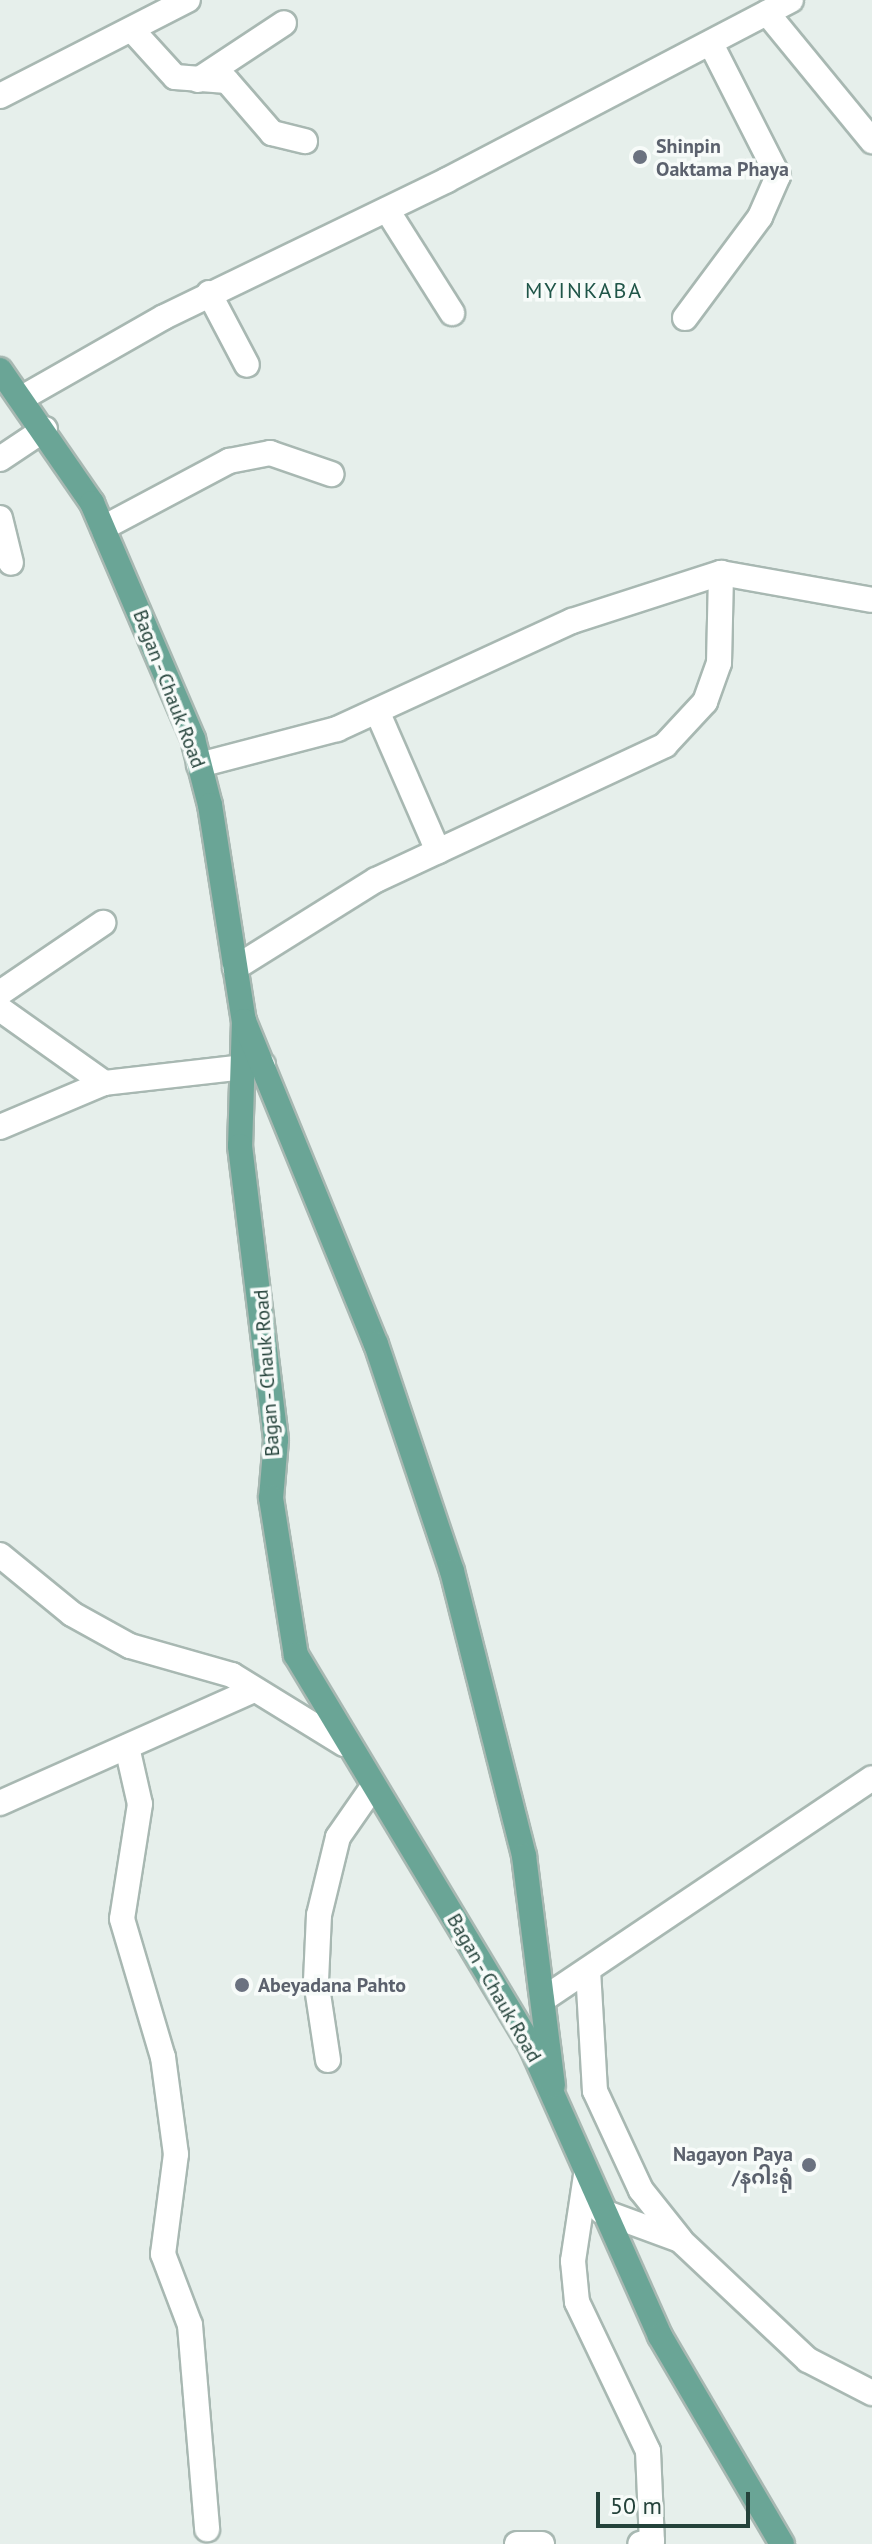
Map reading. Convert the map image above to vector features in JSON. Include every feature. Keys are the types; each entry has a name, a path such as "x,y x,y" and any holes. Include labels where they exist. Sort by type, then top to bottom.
{"main road":[{"name":"Bagan - Chauk Road","path":"0,370 45,429 103,528 199,765 244,1021 239,1069 240,1146 276,1440 271,1498 296,1655 344,1744 498,1988 553,2099 660,2336 782,2544"},
{"path":"244,1021 265,1065 376,1344 452,1571 520,1841 545,1998 553,2099"}],"street":[{"path":"0,96 134,32 188,0"},
{"path":"22,398 209,293 387,210 791,0"},
{"path":"767,13 870,134"},
{"path":"196,82 284,23"},
{"path":"134,32 160,68 196,82 227,81 272,133 305,141"},
{"path":"685,318 760,217 778,176 711,44"},
{"path":"387,210 452,313"},
{"path":"209,293 247,365"},
{"path":"0,456 45,429"},
{"path":"103,528 229,461 270,453 331,474"},
{"path":"0,518 11,563"},
{"path":"199,765 377,711 572,621 721,573 872,600"},
{"path":"235,968 376,880 665,745 691,723 719,663 721,573"},
{"path":"377,711 438,851"},
{"path":"0,993 103,923"},
{"path":"0,1009 104,1083"},
{"path":"0,1127 104,1083 265,1065"},
{"path":"0,1555 72,1614 119,1639 232,1675 251,1691 344,1744"},
{"path":"0,1803 251,1691"},
{"path":"127,1747 140,1804 122,1919 163,2057 176,2154 163,2254 190,2325 207,2529"},
{"path":"545,1998 872,1778"},
{"path":"328,2060 316,1981 319,1915 338,1837 372,1788"},
{"path":"588,1970 595,2091 641,2190 680,2240 808,2360 872,2393"},
{"path":"586,2175 573,2261 577,2302 648,2451 648,2543"},
{"path":"601,2211 680,2240"},
{"path":"517,2544 542,2544"}],"place":[{"name":"Shinpin Oaktama Phaya","path":"640,157"},
{"name":"Abeyadana Pahto","path":"242,1985"},
{"name":"Nagayon Paya /နဂါးရုံ","path":"809,2165"}],"district":[{"name":"MYINKABA","path":"584,291"}]}
